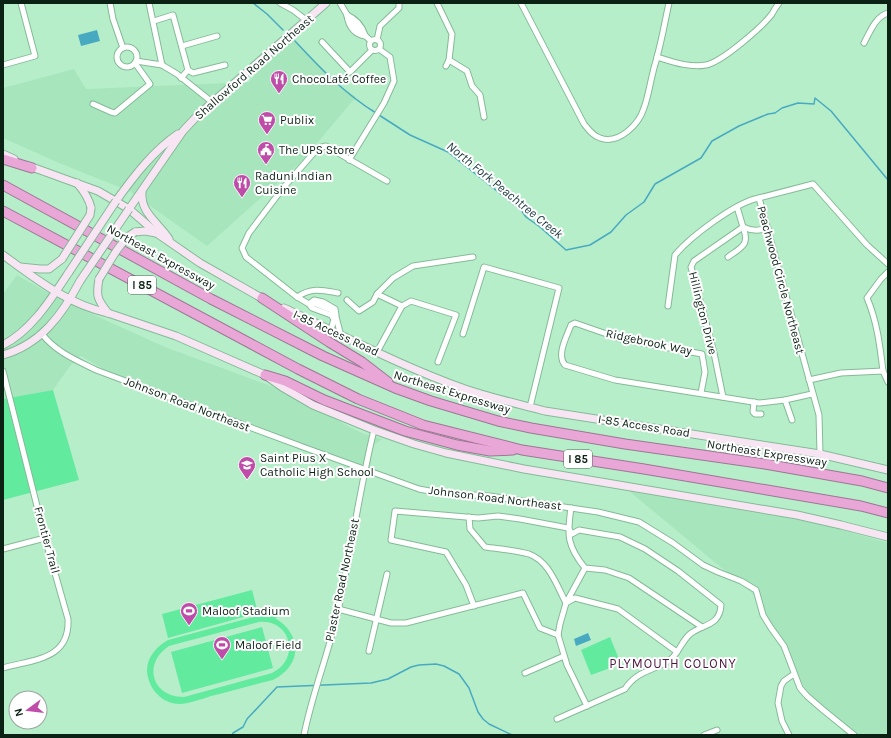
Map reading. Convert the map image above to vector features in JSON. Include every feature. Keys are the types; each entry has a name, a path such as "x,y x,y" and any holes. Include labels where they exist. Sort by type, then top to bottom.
{"highway":[{"path":"3,159 32,168"},
{"name":"Northeast Expressway","path":"3,185 211,299 336,362 395,388 453,408 498,421 531,428 625,444 765,464 862,481 888,488"},
{"name":"I 85","path":"3,211 298,369 358,399 423,425 522,450 853,504 888,513"},
{"path":"262,298 362,362 395,388"},
{"path":"265,376 285,381 324,400 405,431 456,445 490,452 522,450"}],"main road":[{"name":"Shallowford Road Northeast","path":"3,345 11,341 34,321 55,293 116,201 136,175 155,154 170,140 183,131 212,102 326,3"},
{"name":"Shallowford Road Northeast","path":"3,355 19,350 42,334 60,314 70,300 80,281 183,131"},
{"name":"I-85 Access Road","path":"3,154 32,168 98,191 116,201 129,209 158,234 200,263 262,298 376,352 467,390 545,410 672,432 820,454 888,470"},
{"path":"18,266 49,269 62,259 90,215 91,208 89,200 77,183"},
{"path":"142,192 142,203 146,212 163,230 171,242"},
{"path":"108,313 96,294 99,278 129,235 135,232 145,231 158,234"},
{"path":"3,255 55,293 70,300 176,336 265,376 313,405 374,430 439,451 556,474 798,515 888,538"}],"street":[{"path":"3,65 35,56 21,3"},
{"path":"110,3 123,48"},
{"path":"149,3 162,65"},
{"path":"280,3 293,10 306,20"},
{"path":"340,3 346,15 365,36 371,41 377,40"},
{"path":"379,49 380,43 377,40 380,26 399,8 398,3"},
{"path":"437,3 452,34 449,60 446,66"},
{"path":"521,3 584,124 600,139 609,140 630,130 638,120 644,108 653,70 658,57 669,3"},
{"path":"658,57 694,66 706,65 716,61 762,25 772,14 778,3"},
{"path":"864,43 877,20 882,15 888,13"},
{"path":"154,21 173,15 188,70 193,73 225,65"},
{"path":"182,46 218,36"},
{"path":"371,41 369,46 372,50"},
{"path":"322,42 350,72 372,50 379,49 390,57 394,81 384,103 349,160"},
{"path":"126,47 133,49 136,55 135,62 129,67 120,65 117,59 118,52 126,47"},
{"path":"449,60 467,71 472,86 480,95 484,117"},
{"path":"135,62 162,65 212,102"},
{"path":"93,104 115,113 150,84 135,62"},
{"path":"181,78 188,70"},
{"path":"341,336 336,317 331,310 321,306 309,304 296,297 246,256 242,248 246,238 283,188 318,148 326,146 387,181"},
{"name":"Peachwood Circle Northeast","path":"820,454 819,415 759,198 813,184 867,245 888,264"},
{"name":"Hillington Drive","path":"668,306 675,255 684,245 720,217 749,200 759,198"},
{"path":"728,258 744,246 747,236 737,207"},
{"path":"743,226 751,230 768,228"},
{"name":"Hillington Drive","path":"723,397 714,353 691,267 694,261 743,226"},
{"path":"346,300 359,311 373,302 377,294 393,278 413,266 473,257"},
{"path":"463,334 484,267 559,288 530,407"},
{"path":"888,272 867,298 872,308 879,339 883,371 888,382"},
{"path":"296,297 304,292 317,289 338,293"},
{"path":"377,294 402,306"},
{"path":"376,352 402,306 411,300 456,315 438,362"},
{"path":"321,306 334,319 330,330"},
{"name":"Ridgebrook Way","path":"700,393 705,372 702,354 621,338 575,323 572,325 562,352 562,361 565,365 615,380 754,402 785,400 812,394"},
{"name":"Johnson Road Northeast","path":"42,334 49,343 66,355 96,370 419,489 460,495 490,496 598,512 639,522 668,539 703,565 756,590 763,615 784,646 800,688 807,696 854,735"},
{"name":"Frontier Trail","path":"3,371 45,538 68,619 67,636 58,650 46,656 3,668"},
{"path":"809,380 841,373 883,371"},
{"path":"785,400 792,420"},
{"path":"754,402 753,412 755,414 761,414"},
{"name":"Plaster Road Northeast","path":"304,735 338,609 364,469 374,430"},
{"path":"571,508 568,528 569,540 576,557 585,568 605,570 629,578 702,627"},
{"path":"474,606 466,585 446,552 392,540 395,511 478,518 498,516 568,528 572,534 579,530 620,537 645,549 678,571 721,605 721,613 713,622 689,635 678,652 670,659 631,680 625,689 557,719"},
{"path":"469,517 470,529 485,547 530,554 543,563 551,573 566,603"},
{"path":"3,549 45,538"},
{"path":"585,568 566,603 558,635 567,665 587,706"},
{"path":"369,651 387,574"},
{"path":"338,609 391,623 406,624 523,593 540,628 558,635"},
{"path":"566,603 575,598 618,609 678,652"},
{"path":"525,673 564,656"},
{"path":"789,735 782,722 778,703 781,686 784,681 794,674"},
{"path":"704,735 717,730"}],"shaded area":[{"path":"291,37 341,87 356,97 300,163 207,246 129,191 59,163 3,138 3,88 74,69 86,89 249,82 271,53"},
{"path":"17,275 59,299 165,347 290,393 364,434 382,439 373,446 370,469 116,377 81,356 70,366 53,390 3,399 3,294"},
{"path":"629,491 805,521 888,543 888,735 847,735 806,692 789,654 753,594"}],"green space":[{"path":"53,390 79,480 3,500 3,399"},
{"name":"Maloof Stadium","path":"252,590 258,613 168,638 162,614"},
{"path":"287,608 288,614 275,618 290,632 294,641 295,649 294,658 290,666 283,674 273,680 189,703 174,704 163,699 153,690 147,671 150,657 168,640","holes":["259,622 270,623 279,627 285,633 289,650 287,659 281,667 272,673 184,697 173,696 164,692 158,686 154,678 153,670 155,662 161,653 169,646"]},
{"name":"Maloof Field","path":"262,627 273,668 182,693 171,652"},
{"path":"610,637 621,664 591,675 581,650"}],"water":[{"path":"97,30 100,41 81,46 78,35"},
{"path":"588,633 591,640 576,646 574,639"}],"waterway":[{"name":"North Fork Peachtree Creek","path":"253,3 283,30"},
{"name":"North Fork Peachtree Creek","path":"295,41 323,71 343,89 376,113"},
{"name":"North Fork Peachtree Creek","path":"379,115 410,135 448,152 521,210 526,217 566,250 590,245 611,232 626,215 644,202 655,184 701,158 712,141 739,126 768,114 775,113 782,108 798,103 814,104 815,98 831,111 888,180"},
{"path":"232,735 243,727 247,719 277,687 371,683 388,679 411,667 436,664 444,666 459,674 469,688 478,712 483,719 489,724 512,735"}],"place":[{"name":"ChocoLaté Coffee","path":"279,94"},
{"name":"Publix","path":"267,135"},
{"name":"The UPS Store","path":"266,165"},
{"name":"Raduni Indian Cuisine","path":"242,198"},
{"name":"Saint Pius X Catholic High School","path":"247,480"},
{"name":"Maloof Stadium","path":"189,626"},
{"name":"Maloof Field","path":"222,660"}],"district":[{"name":"PLYMOUTH COLONY","path":"673,663"}]}
